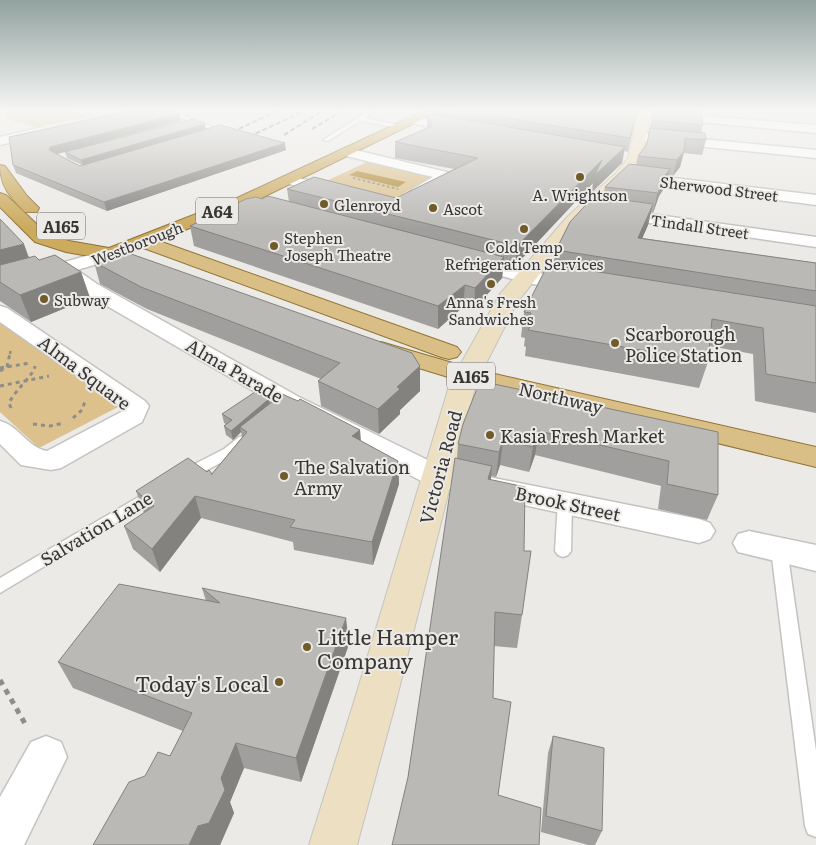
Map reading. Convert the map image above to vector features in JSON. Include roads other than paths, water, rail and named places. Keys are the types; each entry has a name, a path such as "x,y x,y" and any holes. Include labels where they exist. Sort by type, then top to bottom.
{"highway":[{"name":"Westborough","path":"109,245 144,242 243,201 350,150"},
{"name":"A165","path":"0,168 21,199 44,218"},
{"name":"A165","path":"0,198 41,238 66,246 109,245"}],"main road":[{"name":"Victoria Road","path":"333,845 462,383 508,299 584,210 622,176 635,159 637,150"},
{"name":"Northway","path":"144,242 433,347 471,367 816,457"},
{"name":"Northway","path":"109,245 414,360 471,367 651,404 816,441"}],"street":[{"path":"779,150 816,154"},
{"path":"347,152 446,176 405,199"},
{"path":"616,156 635,159"},
{"name":"Sherwood Street","path":"622,176 816,200"},
{"path":"290,180 352,195"},
{"path":"243,201 271,208"},
{"name":"Tindall Street","path":"584,210 816,242"},
{"name":"Westborough","path":"2,285 64,269 109,245"},
{"name":"Westborough","path":"28,278 61,258 66,246"},
{"path":"451,257 527,277 594,288"},
{"name":"Alma Parade","path":"64,269 90,288 134,313 283,408 437,477"},
{"name":"Alma Square","path":"0,312 136,406 133,416 51,460 31,458 6,419"},
{"name":"Brook Street","path":"437,477 699,531"},
{"path":"764,546 816,558"},
{"path":"0,843 46,757"}],"lane":[{"name":"Salvation Lane","path":"0,586 169,484 229,452 252,433"},
{"path":"564,502 564,551"},
{"path":"764,546 816,826"}],"place":[{"name":"A. Wrightson","path":"580,177"},
{"name":"Glenroyd","path":"324,204"},
{"name":"Ascot","path":"433,208"},
{"name":"Cold Temp Refrigeration Services","path":"524,229"},
{"name":"Stephen Joseph Theatre","path":"274,246"},
{"name":"Anna's Fresh Sandwiches","path":"491,284"},
{"name":"Subway","path":"44,299"},
{"name":"Scarborough Police Station","path":"615,343"},
{"name":"Kasia Fresh Market","path":"490,435"},
{"name":"The Salvation Army","path":"284,476"},
{"name":"Little Hamper Company","path":"307,647"},
{"name":"Today's Local","path":"279,682"}]}
